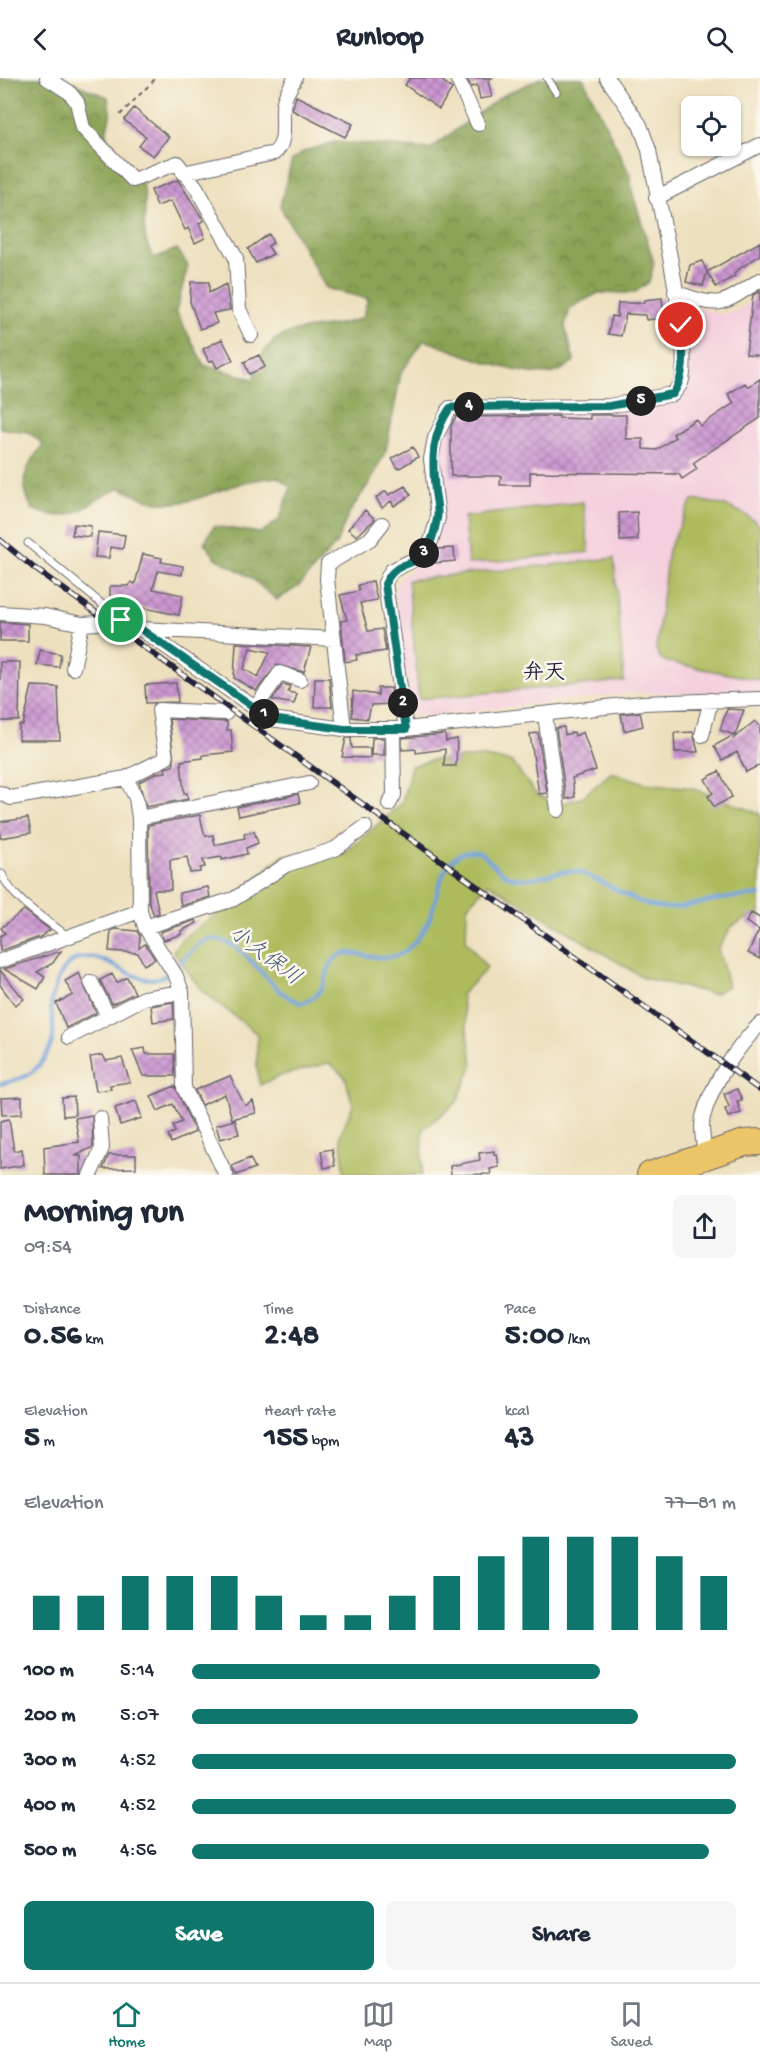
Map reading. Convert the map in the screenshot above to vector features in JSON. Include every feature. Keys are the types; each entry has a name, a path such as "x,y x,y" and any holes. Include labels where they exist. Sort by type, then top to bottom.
{"highway":[{"path":"650,1175 744,1143 760,1142"}],"street":[{"path":"47,78 69,92 77,102 83,128 133,180 177,163 196,188 236,258 239,309 251,335"},
{"path":"183,173 279,150 282,143 284,101 295,78"},
{"path":"457,78 477,123"},
{"path":"389,804 394,795 400,729 385,584 391,571 423,555 431,541 438,518 431,459 435,438 445,415 450,408 458,407 609,406 673,394 681,382 683,359 681,325 649,150 640,125 607,78"},
{"path":"656,198 760,145"},
{"path":"675,292 710,304 724,303 760,280"},
{"path":"344,729 327,579 328,564 370,539 382,524"},
{"path":"0,613 45,616 82,624 129,621 271,719 344,729 400,729 642,703 760,699"},
{"path":"73,668 82,624"},
{"path":"140,629 334,639"},
{"path":"256,707 280,673 300,680"},
{"path":"702,735 711,700"},
{"path":"0,793 11,798 126,778 166,758 159,710 226,713"},
{"path":"545,715 558,810"},
{"path":"126,778 136,798 139,818 140,911 145,927 176,976 182,992 184,1088 226,1175"},
{"path":"139,818 309,783"},
{"path":"145,927 234,899 286,865 335,849 365,827"},
{"path":"0,961 140,911"},
{"path":"90,982 108,1016"},
{"path":"69,1037 144,998 182,992"},
{"path":"705,1155 702,1119 709,1098 727,1067 760,1023"},
{"path":"90,1175 102,1148 100,1118"}],"lane":[{"path":"547,78 556,92"},
{"path":"28,543 121,620"},
{"path":"3,874 3,885 68,936"}],"path":[{"path":"120,115 156,78"}],"shaded area":[{"path":"760,295 760,693 634,693 417,717 412,712 395,587 402,576 422,562 438,527 434,436 459,407 542,408 665,395 689,358 687,305 720,314 735,312"}],"green space":[{"path":"0,78 60,78 108,97 110,114 106,132 108,143 116,156 141,180 145,196 144,230 149,248 154,258 177,249 188,266 176,311 204,365 254,379 260,359 269,345 281,336 295,331 362,318 368,299 326,288 280,206 292,160 305,151 335,142 430,149 502,96 541,78 583,78 630,175 632,191 654,263 649,282 634,293 598,293 570,308 565,326 574,361 557,372 540,374 507,368 424,340 401,373 386,450 370,482 349,513 336,544 299,586 277,600 250,577 216,558 204,543 214,526 260,533 279,520 291,487 277,477 246,482 178,503 153,501 120,488 70,514 60,516 32,509 25,490 25,475 43,444 28,432 0,428"},
{"path":"692,500 711,502 737,510 760,526 760,680 667,662 659,657 656,649 668,550"},
{"path":"583,502 589,552 468,564 464,517"},
{"path":"614,558 624,681 419,699 408,580"},
{"path":"484,757 512,762 536,794 557,805 581,798 612,772 645,783 693,788 760,814 760,922 749,917 731,927 718,949 728,986 714,994 644,978 488,883 467,907 466,941 487,968 461,995 473,1064 457,1102 423,1129 422,1175 345,1175 340,1135 353,1105 345,1077 329,1063 283,1075 260,1085 257,1067 257,1034 201,990 173,951 185,936 212,918 282,855 346,852 402,803 411,766 432,760"}],"building":[{"path":"410,78 439,78 452,89 439,109 405,85"},
{"path":"467,78 492,78 488,81 492,97 480,99 477,85 471,87"},
{"path":"296,96 353,124 345,137 292,110"},
{"path":"134,108 169,137 153,156 139,146 146,137 124,120"},
{"path":"178,180 204,221 199,223 205,238 195,243 188,228 185,230 171,201 157,206 151,190"},
{"path":"269,234 273,243 268,246 273,254 256,263 248,249"},
{"path":"760,242 760,255 739,269 734,274 735,276 716,287 707,272"},
{"path":"702,261 707,272 703,286 686,282 690,265"},
{"path":"191,282 209,282 209,293 226,284 230,310 213,313 217,323 200,329 190,302"},
{"path":"760,291 760,356 746,354 753,295"},
{"path":"662,298 664,318 646,320 645,315 626,314 621,336 608,334 612,316 617,317 618,303 644,303 644,300"},
{"path":"222,339 233,360 217,368 213,360 209,362 203,349"},
{"path":"259,355 265,367 249,374 244,362"},
{"path":"760,379 760,418 693,463 697,469 682,479 679,474 530,472 530,485 500,485 501,476 451,476 451,426 456,417 559,416 559,418 590,419 590,415 626,415 626,439 643,439 643,449 657,450 675,437 673,434 696,419 700,426 734,403 728,394 745,383 748,387"},
{"path":"413,447 418,457 398,469 392,458"},
{"path":"405,486 411,495 394,506 391,501 382,508 376,498 386,491 389,495"},
{"path":"365,510 375,519 357,536 348,529"},
{"path":"637,512 638,540 620,541 619,513"},
{"path":"74,524 91,526 90,537 72,535"},
{"path":"98,532 125,535 123,549 110,547 109,558 95,557"},
{"path":"454,548 455,561 434,563 437,549"},
{"path":"143,554 162,558 161,562 183,566 182,575 158,571 153,589 183,595 179,615 139,607 137,611 120,603 123,597 110,596 110,586 129,586 131,582 135,584"},
{"path":"373,581 377,600 360,603 368,631 382,629 386,651 356,655 357,660 345,662 341,621 347,620 340,595 359,591 358,585"},
{"path":"0,622 28,624 28,641 0,641"},
{"path":"236,643 311,647 304,672 277,665 256,691 234,678","holes":["250,648 270,652 258,677 244,669"]},
{"path":"40,650 61,654 59,667 37,665"},
{"path":"0,662 20,662 19,721 0,721"},
{"path":"315,678 329,678 332,707 314,707"},
{"path":"176,683 178,702 146,703 145,685"},
{"path":"283,684 290,686 288,692 297,694 294,704 272,700"},
{"path":"32,686 58,687 60,740 19,740 19,725 23,725"},
{"path":"378,688 391,688 393,704 371,705 368,719 352,717 353,691 378,695"},
{"path":"727,709 744,710 734,738 755,721 760,726 760,765 746,772 737,752 722,760 714,746 734,735 720,730"},
{"path":"640,712 643,726 624,731 621,714"},
{"path":"169,719 227,722 227,730 231,730 233,752 203,755 203,758 181,761 184,793 187,793 188,799 146,807 139,782 157,773 166,772 165,768 173,766"},
{"path":"564,727 565,735 574,732 575,736 583,732 596,770 572,778 575,797 566,799 556,728"},
{"path":"693,732 698,752 675,752 674,733"},
{"path":"538,733 547,793 539,794 530,734"},
{"path":"445,734 446,741 457,739 456,766 444,766 445,749 416,753 416,749 402,750 402,738"},
{"path":"346,738 351,738 352,748 370,748 370,758 342,757"},
{"path":"372,738 384,738 384,755 371,755"},
{"path":"719,771 732,797 714,807 708,796 713,793 705,779"},
{"path":"298,794 300,803 239,816 237,807"},
{"path":"200,815 204,833 206,836 213,835 215,845 245,838 244,834 254,831 258,843 246,848 247,854 222,860 222,857 203,860 205,867 200,868 200,872 190,873 187,857 170,860 171,890 154,890 159,913 154,915 149,902 148,825"},
{"path":"28,818 31,833 0,838 0,822"},
{"path":"208,887 210,897 181,906 179,893"},
{"path":"24,910 50,930 40,937 0,951 0,936 5,933 1,928"},
{"path":"751,913 760,918 760,959 748,953 759,930 746,922"},
{"path":"196,920 197,923 181,931 182,934 164,940 160,932"},
{"path":"115,929 137,931 140,936 139,948 145,944 155,959 144,965 138,953 109,951 111,931"},
{"path":"61,951 53,963 37,972 45,977 38,989 4,969"},
{"path":"0,970 24,999 15,1005 0,985"},
{"path":"79,973 96,1013 66,1028 56,1003 73,995 65,981"},
{"path":"112,974 117,983 127,977 135,993 112,1004 100,980"},
{"path":"173,1002 174,1019 153,1022 151,1006"},
{"path":"145,1048 146,1054 174,1054 175,1076 143,1076 132,1050"},
{"path":"103,1055 106,1061 122,1058 130,1082 110,1085 111,1089 96,1091 90,1057"},
{"path":"230,1076 245,1106 253,1101 256,1113 232,1119 225,1094 202,1105 195,1090"},
{"path":"175,1086 195,1132 171,1143 168,1135 175,1132 173,1126 182,1122 173,1104 158,1111 151,1096"},
{"path":"737,1089 742,1100 737,1101 741,1113 728,1117 725,1109 729,1107 724,1094"},
{"path":"22,1097 22,1114 2,1115 1,1098"},
{"path":"74,1097 75,1115 63,1116 62,1098"},
{"path":"136,1101 142,1118 120,1125 115,1108"},
{"path":"92,1115 93,1147 75,1156 81,1156 81,1175 45,1175 44,1147 79,1142 75,1118"},
{"path":"9,1119 14,1151 22,1149 24,1165 0,1169 0,1121"},
{"path":"235,1120 239,1134 220,1139 216,1125"},
{"path":"332,1149 335,1166 324,1168 321,1151"},
{"path":"494,1151 494,1155 497,1154 499,1167 490,1169 491,1174 451,1175 450,1166 480,1160 479,1153"},
{"path":"109,1155 136,1155 136,1168 103,1169"},
{"path":"250,1158 255,1168 236,1175 232,1166"}],"waterway":[{"name":"小久保川","path":"0,1084 28,1075 38,1067 47,1054 53,1039 51,1005 54,990 64,970 76,959 90,957 141,978 151,979 168,974 200,944 212,939 237,948 279,990 303,1003 319,992 330,965 340,955 348,953 382,958 397,955 410,947 428,922 447,867 454,859 471,851 483,855 504,874 511,877 520,879 570,871 578,872 639,902 656,907 679,907 760,895"}],"railway":[{"path":"0,540 34,568 760,1090"}],"district":[{"name":"弁天","path":"544,674"}],"route":[{"path":"121,620 129,621 271,719 344,729 406,729 394,630 385,584 391,571 423,555 431,541 438,518 431,459 435,438 445,415 450,408 458,407 609,406 657,399 673,394 681,382 683,359 681,325"}]}
